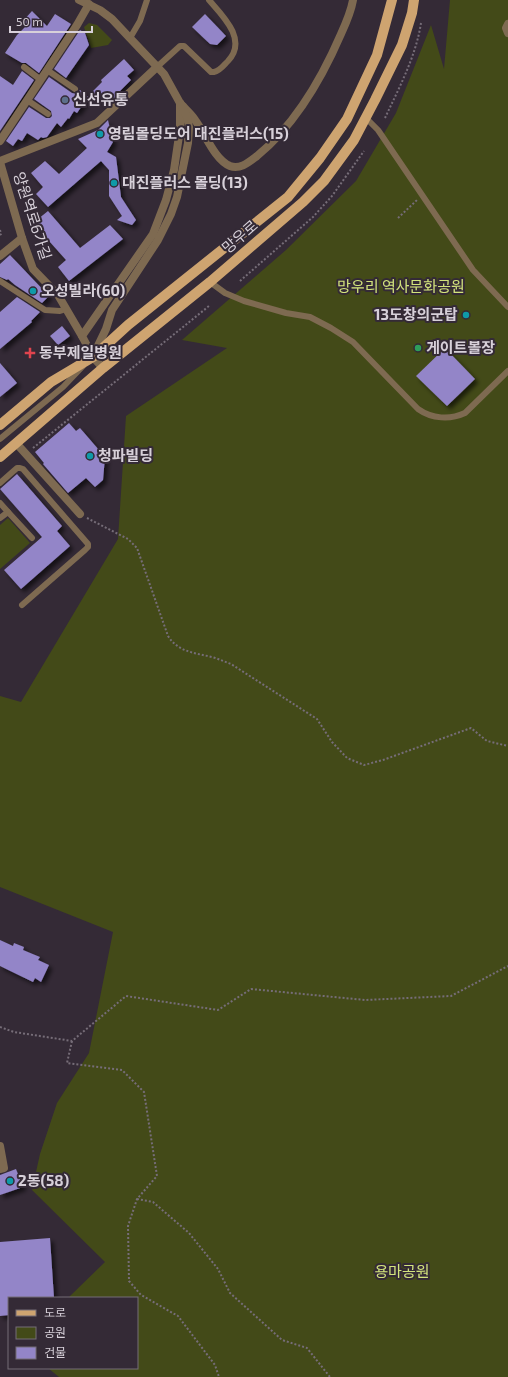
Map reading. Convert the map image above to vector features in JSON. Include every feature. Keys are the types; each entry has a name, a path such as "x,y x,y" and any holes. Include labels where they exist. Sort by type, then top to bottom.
{"main road":[{"name":"망우로","path":"0,425 51,382 93,357 128,325 288,197 325,152 347,119 378,55 392,0"},
{"name":"망우로","path":"0,457 103,368 210,282 304,202 324,181 354,140 366,118 402,45 412,13 414,0"}],"street":[{"path":"79,0 100,10 112,19 158,66 170,82 187,117 189,127 188,143 171,214 158,240 112,310 106,329 93,357"},
{"path":"180,103 196,120 213,149 221,159 231,166 241,166 246,164 267,147 310,94 334,50 352,10 354,0"},
{"path":"0,141 48,70 89,4"},
{"path":"508,24 506,28 508,32"},
{"path":"0,162 97,122 158,66"},
{"path":"82,336 153,234 166,200 174,170 180,128 180,103"},
{"name":"양원역로6가길","path":"0,162 22,238 33,269 58,295 93,357 103,368"},
{"path":"0,256 22,238"},
{"path":"16,443 80,514"},
{"path":"0,1146 4,1168 0,1170"}],"lane":[{"path":"130,38 140,21 147,0"},
{"path":"158,66 180,46 184,46 211,72 220,69 232,57 236,49 232,29 209,0"},
{"path":"24,67 41,80"},
{"path":"48,70 75,89"},
{"path":"27,100 48,114"},
{"path":"366,118 378,130 473,270 508,307"},
{"path":"0,281 45,310 60,311 66,309"},
{"path":"210,282 225,293 244,301 286,313 310,317 331,328 353,342 424,414 449,418 457,417 465,413 508,371"},
{"path":"0,439 63,387 93,357"},
{"path":"0,483 17,468 23,469 88,544 88,547 85,550 22,605"},
{"path":"0,503 32,538"},
{"path":"0,518 8,512"}],"path":[{"path":"386,118 414,49 422,17"},
{"path":"240,281 313,217 332,196 364,151"},
{"path":"398,218 422,195"},
{"path":"0,230 0,235"},
{"path":"33,448 209,306"},
{"path":"80,514 128,539 137,548 172,644 184,651 215,658 231,664 317,719 332,742 347,758 364,764 383,760 471,728 487,741 508,746"},
{"path":"219,1377 215,1365 178,1316 141,1295 129,1281 128,1226 137,1199 157,1176 144,1092 122,1070 67,1063 72,1041 126,996 218,1010 251,990 365,1000 451,996 508,966"},
{"path":"0,1027 14,1032 72,1041"},
{"path":"137,1199 153,1202 189,1233 218,1269 230,1293 282,1340 307,1348 330,1377"}],"green space":[{"path":"450,0 508,0 508,1377 59,1377 49,1369 138,1369 138,1297 69,1297 105,1262 32,1190 40,1154 57,1103 89,1053 113,932 0,887 0,696 21,702 118,539 126,416 227,348 182,340 286,250 356,181 396,113 431,25 444,69"},
{"path":"89,23 97,25 112,40 108,45 91,48 84,27"},
{"path":"8,518 30,543 0,569 0,525"}],"building":[{"path":"32,11 47,26 55,14 71,24 39,73 26,63 22,63 5,53 17,35 26,26 22,22"},
{"path":"205,14 226,36 217,45 210,44 192,27"},
{"path":"80,30 85,33 89,45 66,78 54,69"},
{"path":"124,59 134,70 127,76 131,80 120,91 121,92 105,106 92,92 102,82 101,80"},
{"path":"22,71 34,80 0,131 0,76 13,85"},
{"path":"49,77 72,93 77,94 80,90 88,97 77,113 74,111 61,127 57,123 47,137 41,137 38,140 27,133 22,141 18,139 13,146 6,141 29,107 46,118 50,118 52,116 51,111 34,99"},
{"path":"108,120 113,142 107,152 116,157 121,197 136,220 132,225 117,220 122,216 109,196 109,170 101,161 48,207 36,194 43,187 31,173 45,161 59,174 87,148 78,139 98,130"},
{"path":"48,211 80,248 110,225 123,239 69,281 58,267 66,260 33,223"},
{"path":"10,255 49,296 42,303 8,279 7,280 0,277 0,264"},
{"path":"17,297 40,312 31,321 32,322 0,349 0,312"},
{"path":"62,326 70,336 58,345 50,336"},
{"path":"445,348 475,379 447,406 416,376"},
{"path":"0,363 17,383 0,397"},
{"name":"청파빌딩","path":"69,423 76,431 80,428 105,457 103,480 95,487 86,478 68,493 43,464 44,463 35,452"},
{"path":"17,474 62,526 57,531 70,546 21,589 4,570 42,537 0,489"},
{"path":"0,940 13,946 14,943 24,947 23,950 40,957 38,960 49,965 41,982 35,978 33,982 0,966"},
{"name":"2동(58)","path":"16,1169 23,1187 0,1195 0,1175"},
{"path":"50,1238 54,1297 8,1297 8,1315 0,1316 0,1242"}],"place":[{"name":"신선유통","path":"65,100"},
{"name":"영림몰딩도어 대진플러스(15)","path":"100,134"},
{"name":"대진플러스 몰딩(13)","path":"114,183"},
{"name":"오성빌라(60)","path":"33,291"},
{"name":"13도창의군탑","path":"466,315"},
{"name":"게이트볼장","path":"418,348"},
{"name":"동부제일병원","path":"30,353"},
{"name":"청파빌딩","path":"90,456"},
{"name":"2동(58)","path":"10,1181"}],"park label":[{"name":"망우리 역사문화공원","path":"401,287"},
{"name":"용마공원","path":"402,1272"}]}
